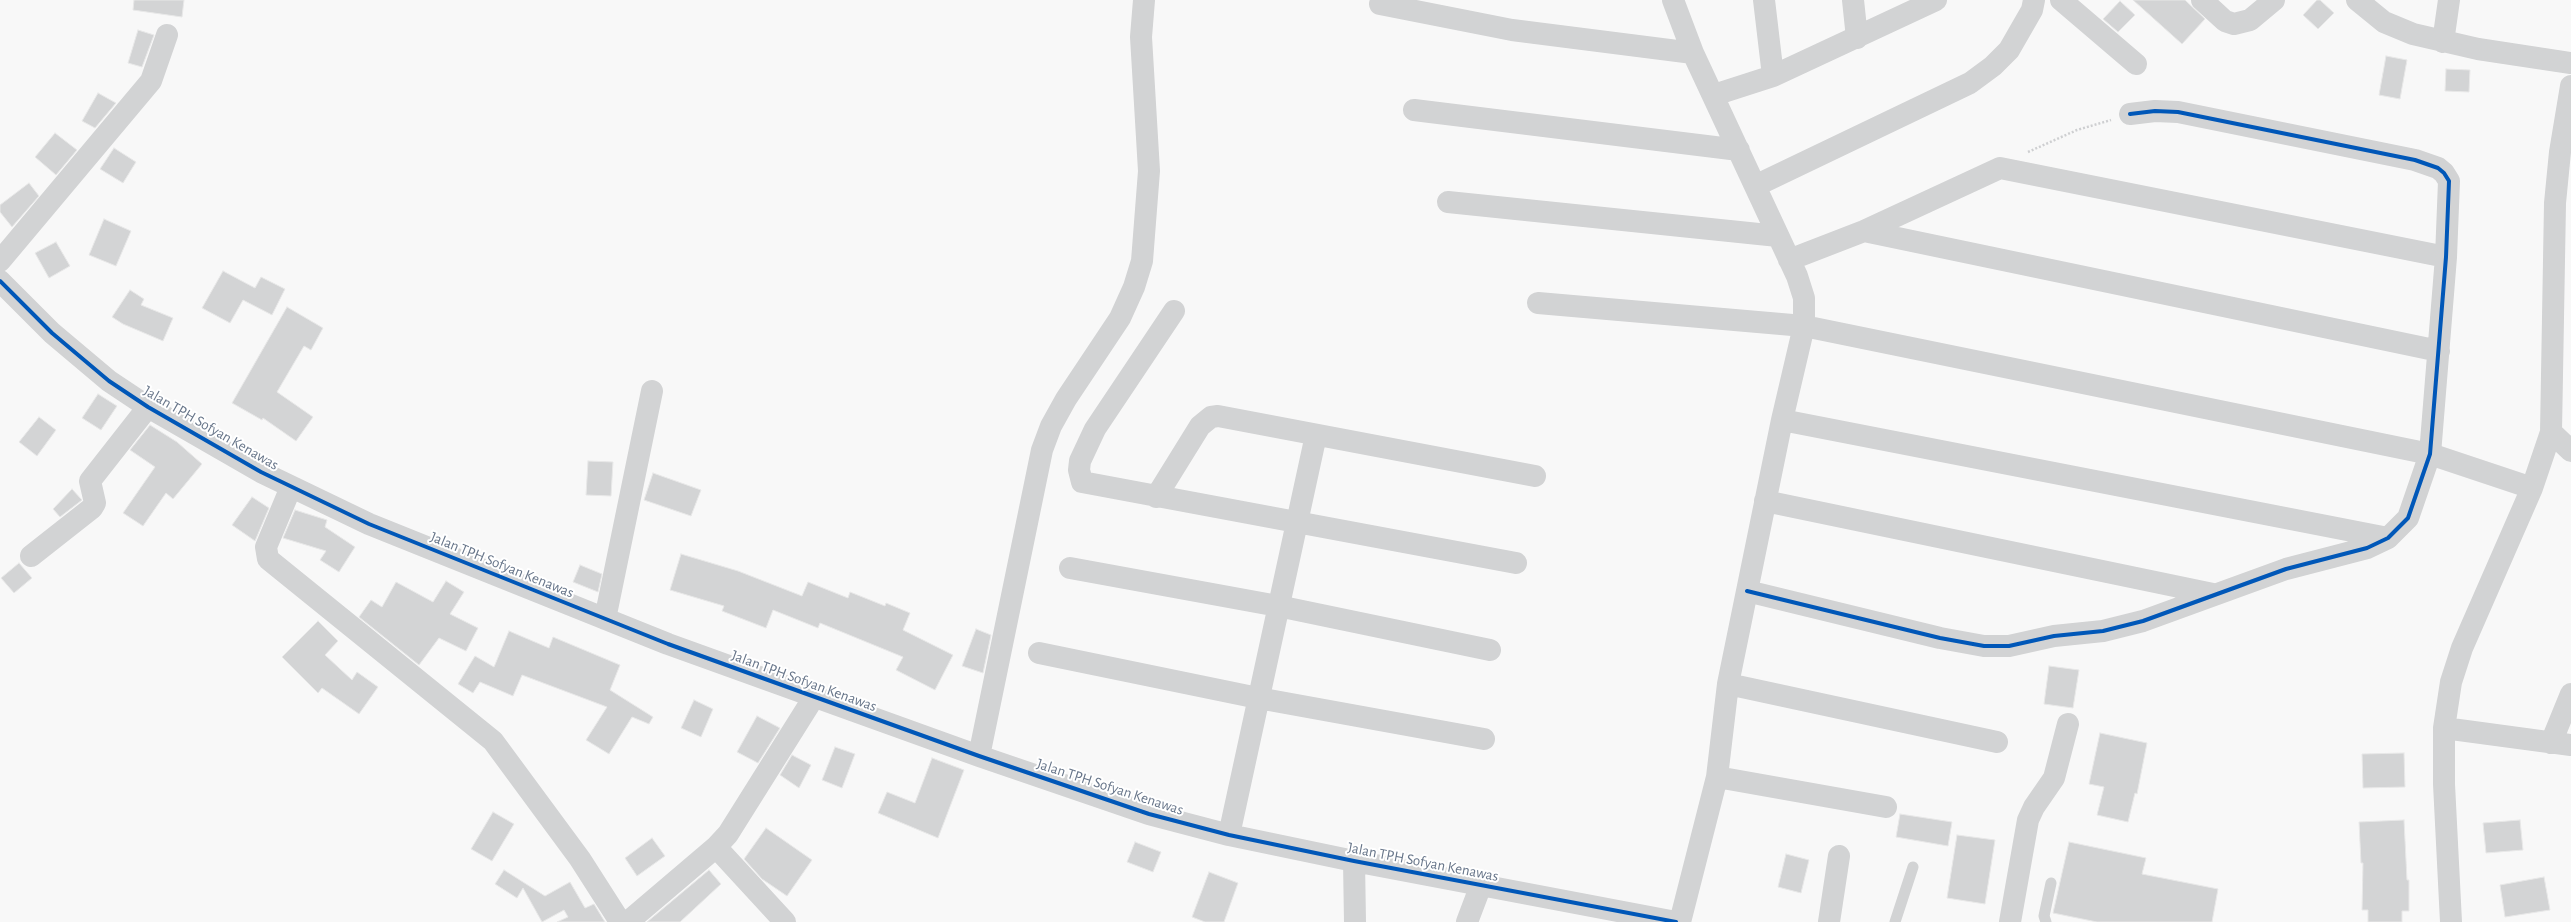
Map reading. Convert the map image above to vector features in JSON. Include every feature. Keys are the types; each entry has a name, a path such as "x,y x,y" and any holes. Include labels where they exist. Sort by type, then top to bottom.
{"street":[{"path":"979,756 1042,450 1051,426 1066,399 1120,318 1134,287 1142,261 1149,171 1141,38 1144,0"},
{"path":"1673,0 1692,53 1714,95 1789,260 1804,298 1804,326 1782,420 1728,684 1717,777 1680,922"},
{"path":"1764,0 1773,76"},
{"path":"1853,0 1857,38"},
{"path":"1714,95 1773,76 1936,0"},
{"path":"1755,186 1970,83 1992,66 2008,50 2032,10 2034,0"},
{"path":"2061,0 2136,64"},
{"path":"2202,0 2225,21 2234,24 2250,20 2274,0"},
{"path":"2358,0 2384,22 2413,34 2443,42 2571,63"},
{"path":"2443,42 2449,0"},
{"path":"1380,4 1512,30 1692,53"},
{"path":"0,261 151,81 167,36"},
{"path":"2451,922 2443,776 2444,728 2451,682 2462,648 2532,488 2552,432 2556,203 2560,152 2571,86"},
{"path":"1414,110 1739,150"},
{"path":"1747,591 1940,638 1984,646 2008,646 2054,636 2103,631 2143,621 2213,594 2286,569 2367,548 2388,538 2408,518 2430,454 2446,257 2449,181 2438,168 2415,160 2178,112 2155,111 2130,114"},
{"path":"1789,260 1864,231 2000,168 2446,257"},
{"path":"1448,202 1778,236"},
{"path":"1864,231 2439,351"},
{"name":"Jalan TPH Sofyan Kenawas","path":"0,281 52,333 109,381 148,407 261,472 369,524 605,619 814,697 979,756 1149,814 1229,835 1354,861 1676,922"},
{"path":"1538,303 1804,326 2430,454 2532,488"},
{"path":"1174,311 1094,429 1083,453 1078,470 1082,482 1516,563"},
{"path":"605,619 652,391"},
{"path":"31,556 92,508 95,503 90,481 148,407"},
{"path":"1156,497 1200,426 1211,417 1218,416 1535,476"},
{"path":"1782,420 2388,538"},
{"path":"2552,432 2570,448"},
{"path":"1229,835 1316,435"},
{"path":"291,487 266,547 268,559 492,741 580,859 619,920 629,921 716,847 728,834 814,697"},
{"path":"1765,501 2213,594"},
{"path":"1070,568 1278,606 1490,650"},
{"path":"1039,653 1258,698 1484,738"},
{"path":"1728,684 1997,742"},
{"path":"2444,728 2561,744 2571,694"},
{"path":"2010,922 2028,820 2034,806 2054,778 2068,724"},
{"path":"1717,777 1886,807"},
{"path":"716,847 785,922"},
{"path":"1829,922 1839,856"},
{"path":"1354,861 1355,922"},
{"path":"1466,922 1481,884"}],"lane":[{"path":"1895,922 1913,867"},
{"path":"2046,922 2044,916 2051,883"}],"path":[{"path":"2000,168 2039,146 2077,130 2130,114"}],"building":[{"path":"134,0 184,0 182,17 133,10"},
{"path":"2133,0 2185,0 2205,19 2182,44"},
{"path":"2317,0 2320,0 2334,13 2318,29 2303,15"},
{"path":"2120,1 2135,15 2118,32 2103,19"},
{"path":"138,30 154,35 142,67 128,63"},
{"path":"2386,56 2407,60 2400,99 2379,95"},
{"path":"2446,69 2470,70 2469,92 2445,91"},
{"path":"98,93 116,103 95,128 82,121"},
{"path":"55,133 77,150 56,175 35,157"},
{"path":"114,148 136,162 123,183 100,169"},
{"path":"29,183 39,196 12,227 0,212 0,205"},
{"path":"104,219 131,231 116,266 89,255"},
{"path":"56,242 70,266 49,278 35,253"},
{"path":"223,271 255,288 261,277 285,289 272,315 243,300 230,323 202,308"},
{"path":"130,290 144,299 141,305 173,318 163,341 123,324 112,317"},
{"path":"287,307 323,328 311,350 304,346 277,392 313,417 296,441 263,418 262,420 232,403"},
{"path":"98,394 117,406 101,430 82,418"},
{"path":"39,417 56,430 37,456 19,442"},
{"path":"150,425 177,442 202,464 173,499 166,493 143,526 123,513 155,467 130,450"},
{"path":"588,461 613,462 611,496 586,495"},
{"path":"653,473 701,490 691,516 644,500"},
{"path":"72,489 82,500 60,517 53,509"},
{"path":"252,497 269,508 255,541 232,525"},
{"path":"295,510 327,520 325,527 355,547 339,572 320,560 326,551 283,538"},
{"path":"681,554 738,571 802,596 808,582 848,598 850,592 885,606 886,603 910,613 903,630 953,655 935,690 896,670 903,657 820,623 818,628 773,610 766,628 722,611 724,606 670,590"},
{"path":"19,563 32,578 14,593 1,578"},
{"path":"580,565 602,574 598,592 573,582"},
{"path":"446,581 464,592 450,614 478,628 466,651 439,638 419,665 359,617 371,600 382,607 396,582 433,602"},
{"path":"318,621 338,641 325,655 352,680 357,672 378,687 359,714 322,688 318,693 282,657"},
{"path":"976,629 991,635 983,673 962,666"},
{"path":"509,631 549,648 553,637 620,665 610,690 653,717 649,724 632,717 609,754 586,740 607,707 522,675 513,696 480,682 473,693 458,684 475,656 494,667"},
{"path":"2049,666 2079,670 2073,708 2044,704"},
{"path":"694,700 713,709 701,737 681,728"},
{"path":"757,716 780,728 758,763 737,752"},
{"path":"2100,733 2147,743 2137,794 2135,793 2128,822 2097,815 2104,787 2089,784"},
{"path":"835,747 855,754 842,788 822,780"},
{"path":"2404,753 2405,787 2363,788 2362,754"},
{"path":"792,755 811,765 799,788 780,775"},
{"path":"932,758 964,770 938,838 878,813 887,792 915,803"},
{"path":"493,812 514,824 492,861 471,849"},
{"path":"1900,814 1952,822 1948,846 1896,837"},
{"path":"2404,820 2407,880 2409,880 2409,911 2402,911 2402,922 2368,922 2368,910 2362,910 2363,863 2361,863 2359,822"},
{"path":"2520,820 2523,850 2486,853 2483,823"},
{"path":"766,828 812,860 787,896 762,879 744,859"},
{"path":"1957,835 1995,840 1985,904 1947,898"},
{"path":"652,838 665,856 637,876 625,858"},
{"path":"1135,842 1161,852 1153,872 1127,862"},
{"path":"2069,842 2146,858 2142,874 2218,889 2212,922 2097,922 2053,913"},
{"path":"1786,854 1809,860 1801,893 1778,887"},
{"path":"504,870 545,896 570,882 585,908 594,904 605,922 557,922 568,917 564,910 542,922 523,888 517,898 495,884"},
{"path":"709,870 721,884 680,922 647,922"},
{"path":"1209,872 1238,883 1224,922 1205,922 1192,917"},
{"path":"2544,877 2550,910 2505,917 2500,885"}],"cycle path":[{"path":"1747,591 1940,638 1984,646 2009,646 2054,636 2103,631 2143,621 2286,569 2367,548 2388,538 2408,518 2430,454 2446,257 2449,181 2444,173 2438,168 2415,160 2178,112 2155,111 2130,114"},
{"path":"0,281 52,333 109,381 148,407 261,472 369,524 668,644 979,756 1149,814 1229,835 1354,861 1676,922"}]}
